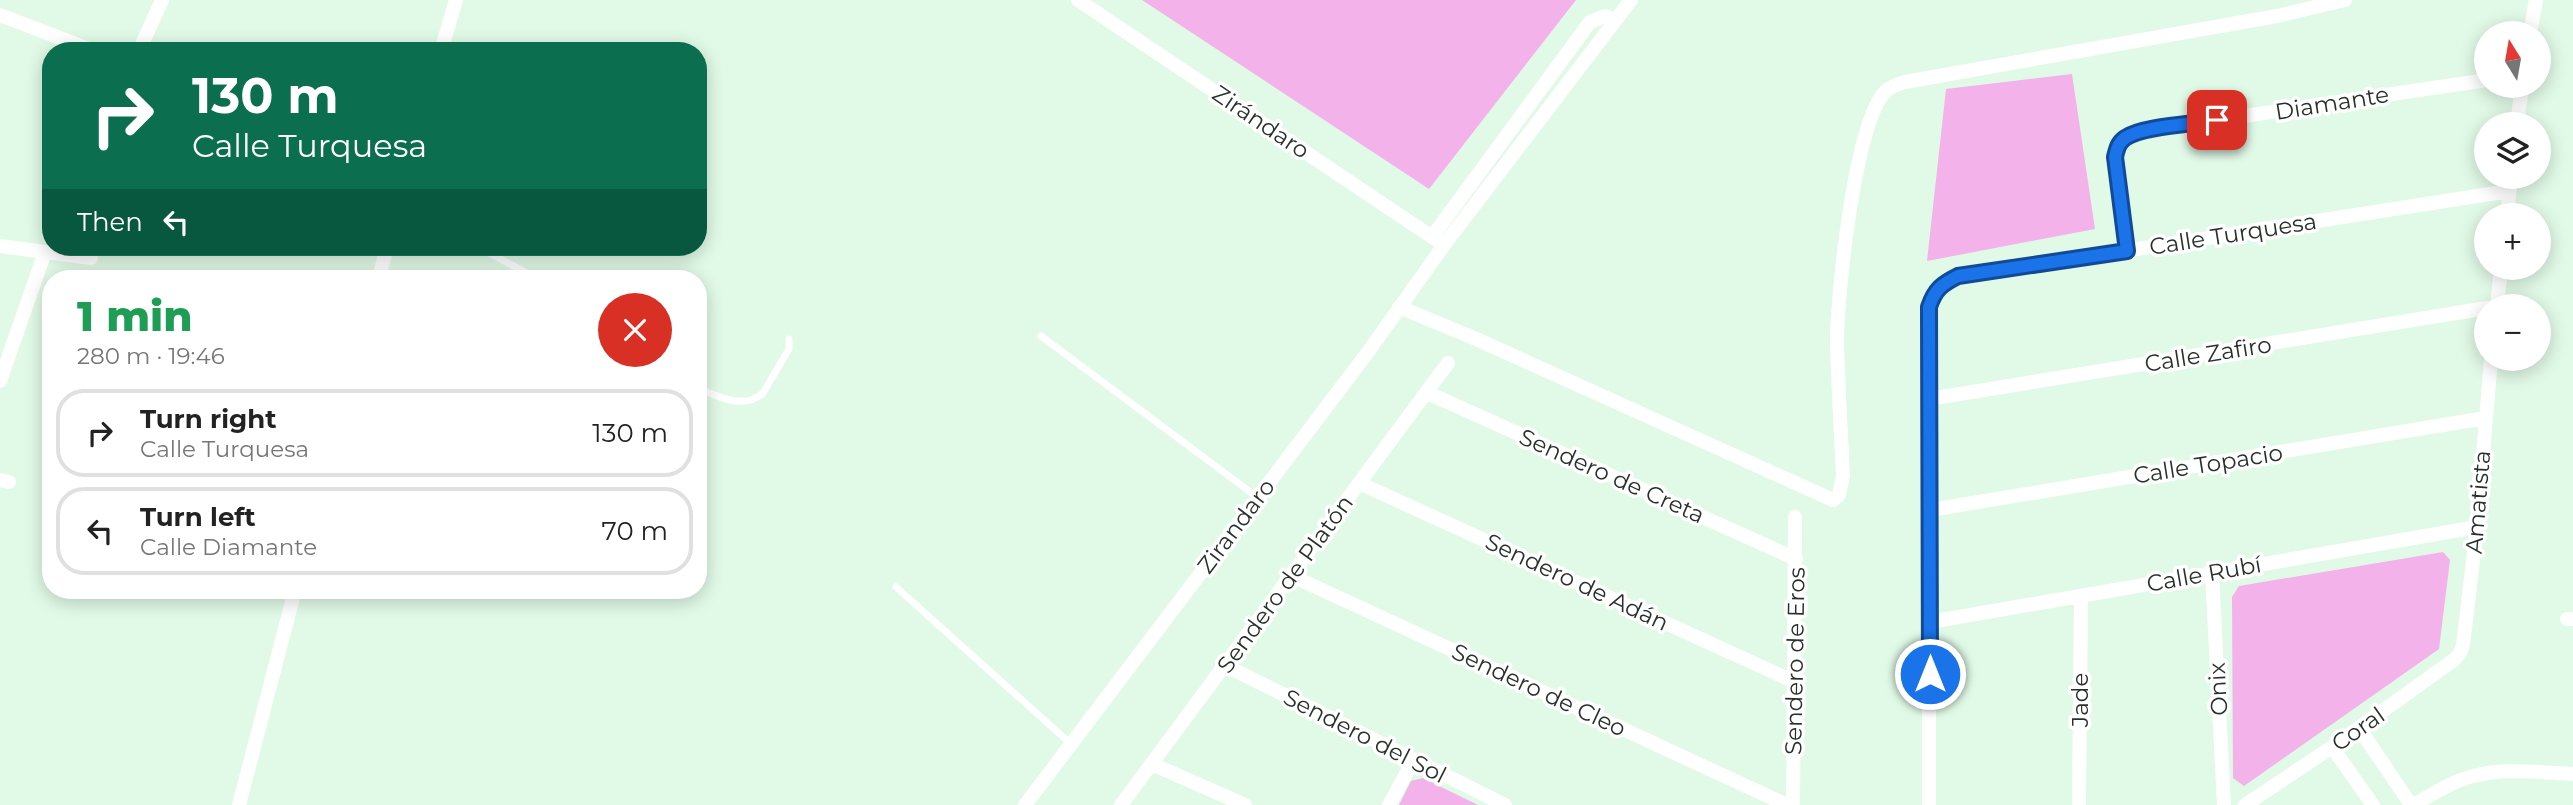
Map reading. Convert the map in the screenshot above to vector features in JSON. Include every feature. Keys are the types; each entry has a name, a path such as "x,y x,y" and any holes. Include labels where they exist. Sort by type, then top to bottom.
{"street":[{"path":"143,42 162,0"},
{"path":"444,42 456,0"},
{"name":"Zirándaro","path":"1078,0 1438,241"},
{"name":"Zirandaro","path":"1025,805 1368,352 1399,307 1438,241 1590,22 1605,16 1616,20 1631,0"},
{"path":"1399,307 1474,338 1833,500 1839,495 1843,476 1838,311 1853,187 1865,134 1877,103 1885,91 1905,82 2277,16 2345,0"},
{"path":"2532,21 2536,0"},
{"path":"0,15 70,42"},
{"name":"Diamante","path":"2127,251 2115,157 2117,147 2136,132 2474,82"},
{"name":"Calle Turquesa","path":"1929,399 1929,307 1940,285 1958,276 2127,251 2481,189"},
{"path":"0,246 42,251"},
{"path":"0,381 4,360 43,256"},
{"path":"79,256 92,258"},
{"name":"Calle Zafiro","path":"1929,399 2474,310"},
{"name":"Sendero de Platón","path":"1121,805 1448,363"},
{"name":"Amatista","path":"2463,645 2477,527 2490,371"},
{"name":"Sendero de Creta","path":"1428,393 1796,559"},
{"path":"1929,399 1929,805"},
{"name":"Calle Topacio","path":"1930,510 2486,418"},
{"name":"Sendero de Adán","path":"1359,483 1796,682"},
{"name":"Sendero de Eros","path":"1793,805 1796,682 1795,517"},
{"name":"Calle Rubí","path":"1930,622 2477,527"},
{"name":"Onix","path":"2212,573 2224,805"},
{"name":"Sendero de Cleo","path":"1290,575 1787,805"},
{"name":"Jade","path":"2079,805 2081,596"},
{"path":"239,805 293,599"},
{"name":"Coral","path":"2245,805 2454,660 2463,645"},
{"name":"Sendero del Sol","path":"1226,666 1505,805"},
{"path":"2359,728 2413,805 2456,782 2486,773 2504,771 2573,774"},
{"path":"2332,747 2372,805"},
{"path":"1389,805 1413,761"},
{"path":"1152,764 1245,805"}],"lane":[{"path":"495,256 521,270"},
{"path":"1041,336 1257,497"},
{"path":"707,392 734,401 758,398 789,349 789,339"},
{"path":"896,587 1071,744"}],"shaded area":[{"path":"1142,0 1576,0 1429,189"},
{"path":"2072,74 2095,229 1927,261 1946,89"},
{"path":"2443,552 2450,560 2439,649 2244,786 2233,778 2232,597 2239,586"},
{"path":"1423,778 1478,805 1399,805 1411,781"}],"route":[{"path":"1930,674 1929,307 1933,295 1940,285 1958,276 2127,251 2115,157 2117,147 2136,132 2217,120"}]}
